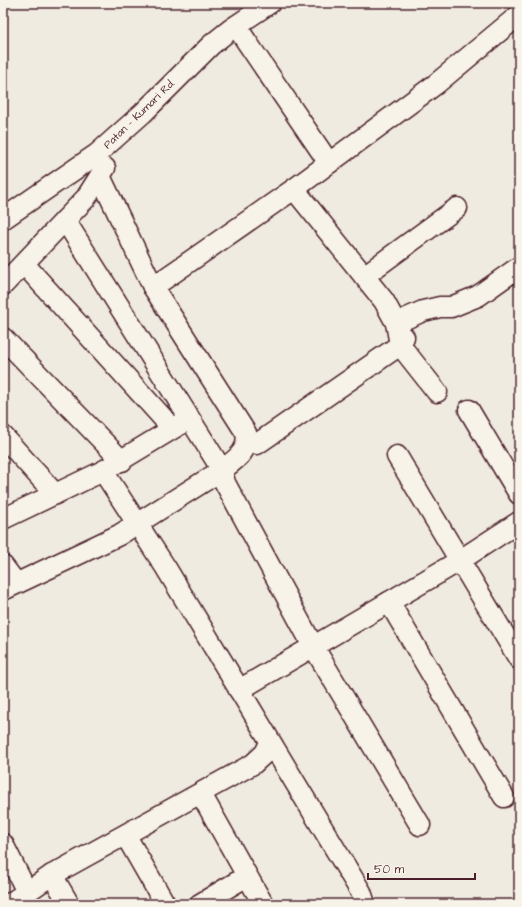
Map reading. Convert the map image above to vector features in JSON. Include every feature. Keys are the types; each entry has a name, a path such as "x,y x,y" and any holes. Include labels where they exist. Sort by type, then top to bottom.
{"street":[{"name":"Patan - Kumari Rd.","path":"3,219 97,154 143,113 186,68 236,26 270,3"},
{"path":"153,287 294,189 436,84 519,15"},
{"path":"236,26 329,163"},
{"path":"3,285 86,198 100,176 119,134"},
{"path":"3,566 9,587 119,535 222,470 242,453 246,446 246,433 153,287 100,176"},
{"path":"294,189 384,301 400,335 437,392"},
{"path":"364,276 457,208"},
{"path":"65,220 222,470 225,483 314,646 420,825"},
{"path":"24,264 172,428"},
{"path":"257,444 400,335 423,311 440,307 451,307 478,296 519,267"},
{"path":"3,338 122,461"},
{"path":"469,410 519,494"},
{"path":"3,520 122,461 172,428 190,419"},
{"path":"3,436 55,494"},
{"path":"397,456 519,659"},
{"path":"103,471 138,524 239,690 361,892 365,904"},
{"path":"239,690 459,561 519,522"},
{"path":"389,602 504,797"},
{"path":"9,904 52,875 126,836 253,764 266,753 270,743"},
{"path":"201,794 263,904"},
{"path":"126,836 164,904"},
{"path":"3,844 27,892"},
{"path":"52,875 69,904"},
{"path":"200,904 248,876"}]}
